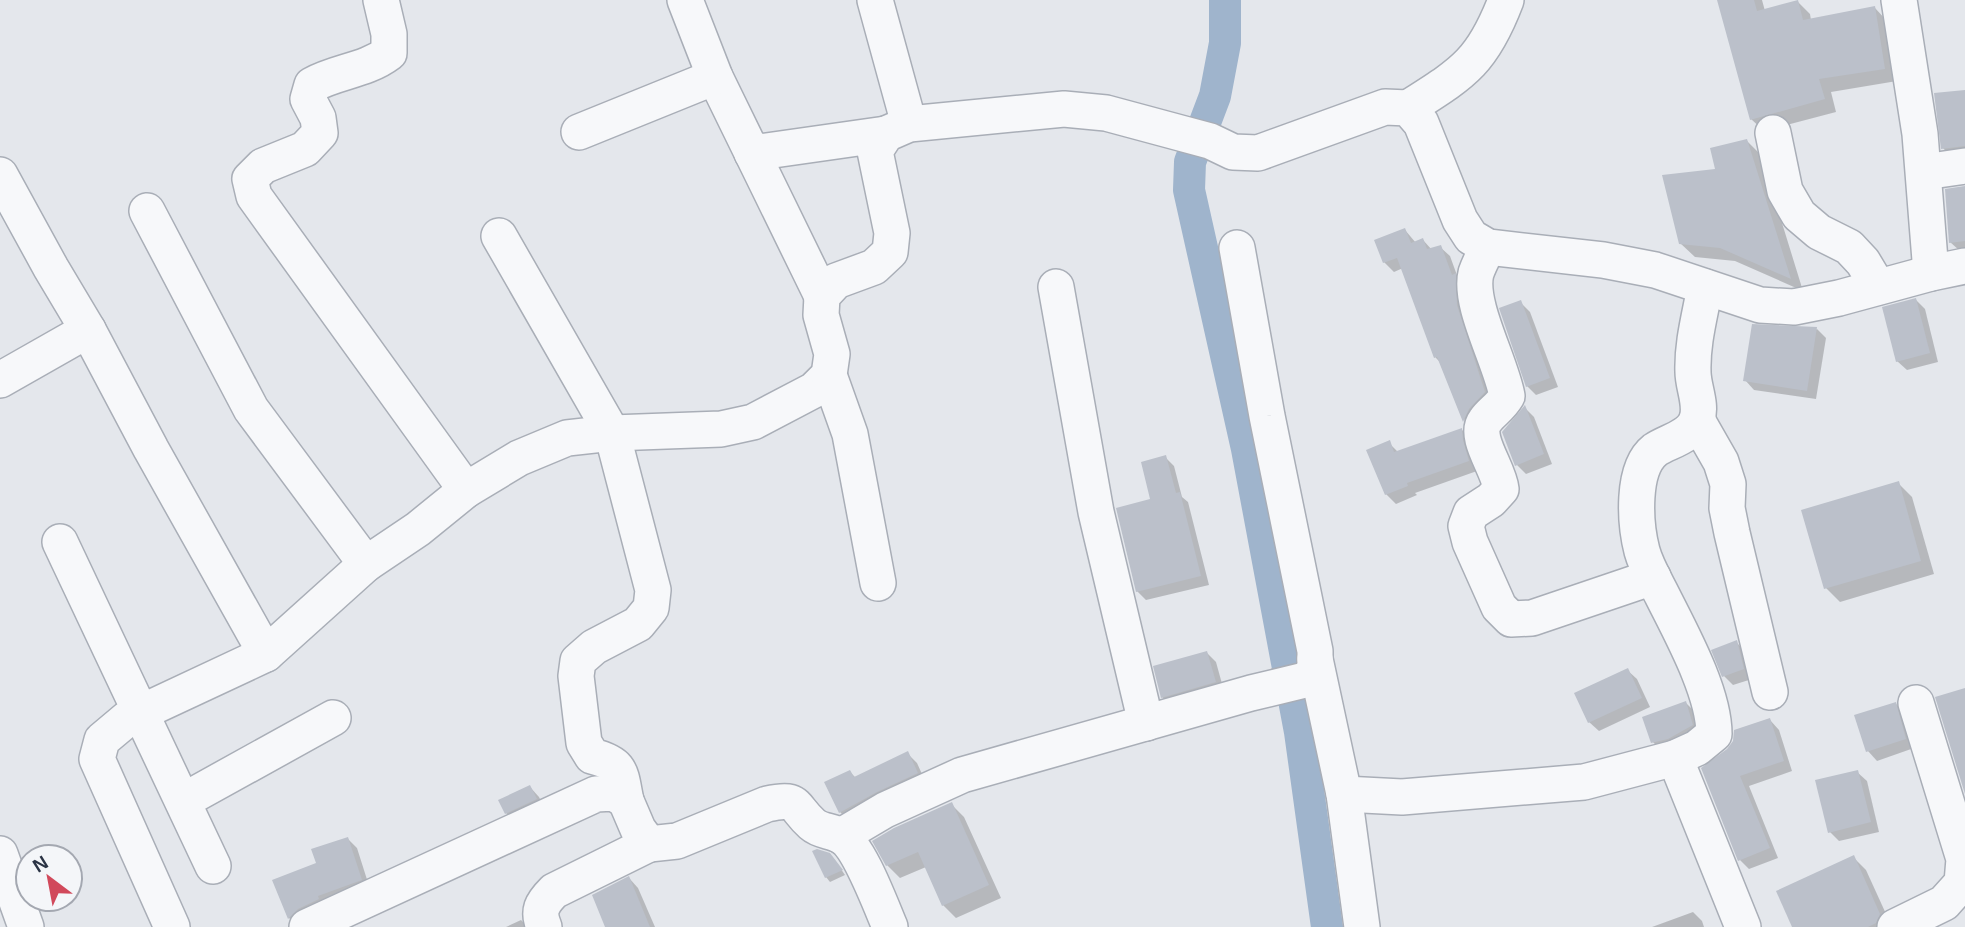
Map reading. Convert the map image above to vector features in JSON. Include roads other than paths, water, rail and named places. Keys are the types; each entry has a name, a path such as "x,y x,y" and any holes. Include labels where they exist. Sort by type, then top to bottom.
{"street":[{"path":"381,0 389,34 389,53 374,64 328,76 312,85 308,99 318,118 320,133 305,149 263,166 250,179 254,196 357,335 466,490"},
{"path":"685,0 715,77 822,296 821,315 832,354 829,375 850,434 878,583"},
{"path":"875,0 897,129"},
{"path":"752,153 897,129 1063,109 1106,113 1210,141 1233,152 1258,153 1385,107 1408,108 1454,78 1477,57 1493,34 1506,0"},
{"path":"1899,0 1924,172 1931,273"},
{"path":"579,132 715,77"},
{"path":"1408,108 1421,123 1460,220 1471,237 1488,247 1603,260 1655,270 1760,305 1794,307 1965,266"},
{"path":"822,296 836,281 874,267 890,252 892,233 875,151 897,129"},
{"path":"1773,133 1785,191 1799,215 1819,232 1849,247 1863,262 1878,287"},
{"path":"1924,172 1965,166"},
{"path":"0,175 266,654"},
{"path":"147,211 251,408 366,564"},
{"path":"499,236 611,433 653,590 651,608 638,624 594,647 578,661 576,676 584,743 592,756 610,761 620,772 626,801 638,829 649,844"},
{"path":"1488,247 1477,272 1475,286 1478,305 1505,381 1507,396 1499,409 1483,422 1481,433 1484,447 1500,477 1501,489 1492,500 1471,513 1466,526 1470,542 1499,607 1511,619 1532,618 1653,577"},
{"path":"1237,248 1312,669 1344,794 1362,927"},
{"path":"1056,287 1096,512 1146,723"},
{"path":"1705,287 1693,349 1697,421 1721,462 1728,484 1727,508 1732,533 1770,692"},
{"path":"0,380 88,330"},
{"path":"172,927 97,759 102,740 127,719 266,654 366,564 418,529 466,490 519,458 567,438 611,433 721,429 752,422 814,390 829,375"},
{"path":"1344,794 1402,797 1584,782 1675,758 1697,748 1714,734 1714,715 1684,638 1642,553 1639,536 1637,487 1643,464 1655,450 1686,433 1697,421"},
{"path":"60,542 213,866"},
{"path":"841,836 904,801 962,775 1251,693 1312,669"},
{"path":"1895,927 1944,903 1962,883 1964,859 1916,703"},
{"path":"183,801 333,718"},
{"path":"1675,758 1743,927"},
{"path":"307,927 597,794 614,793 626,801"},
{"path":"544,927 540,917 542,903 554,891 649,844 677,841 767,804 782,801 798,806 822,832 841,836 855,848 890,927"},
{"path":"0,854 26,927"}],"waterway":[{"path":"1225,0 1225,43 1215,96 1190,162 1189,190 1247,449 1300,732 1327,927"}]}
